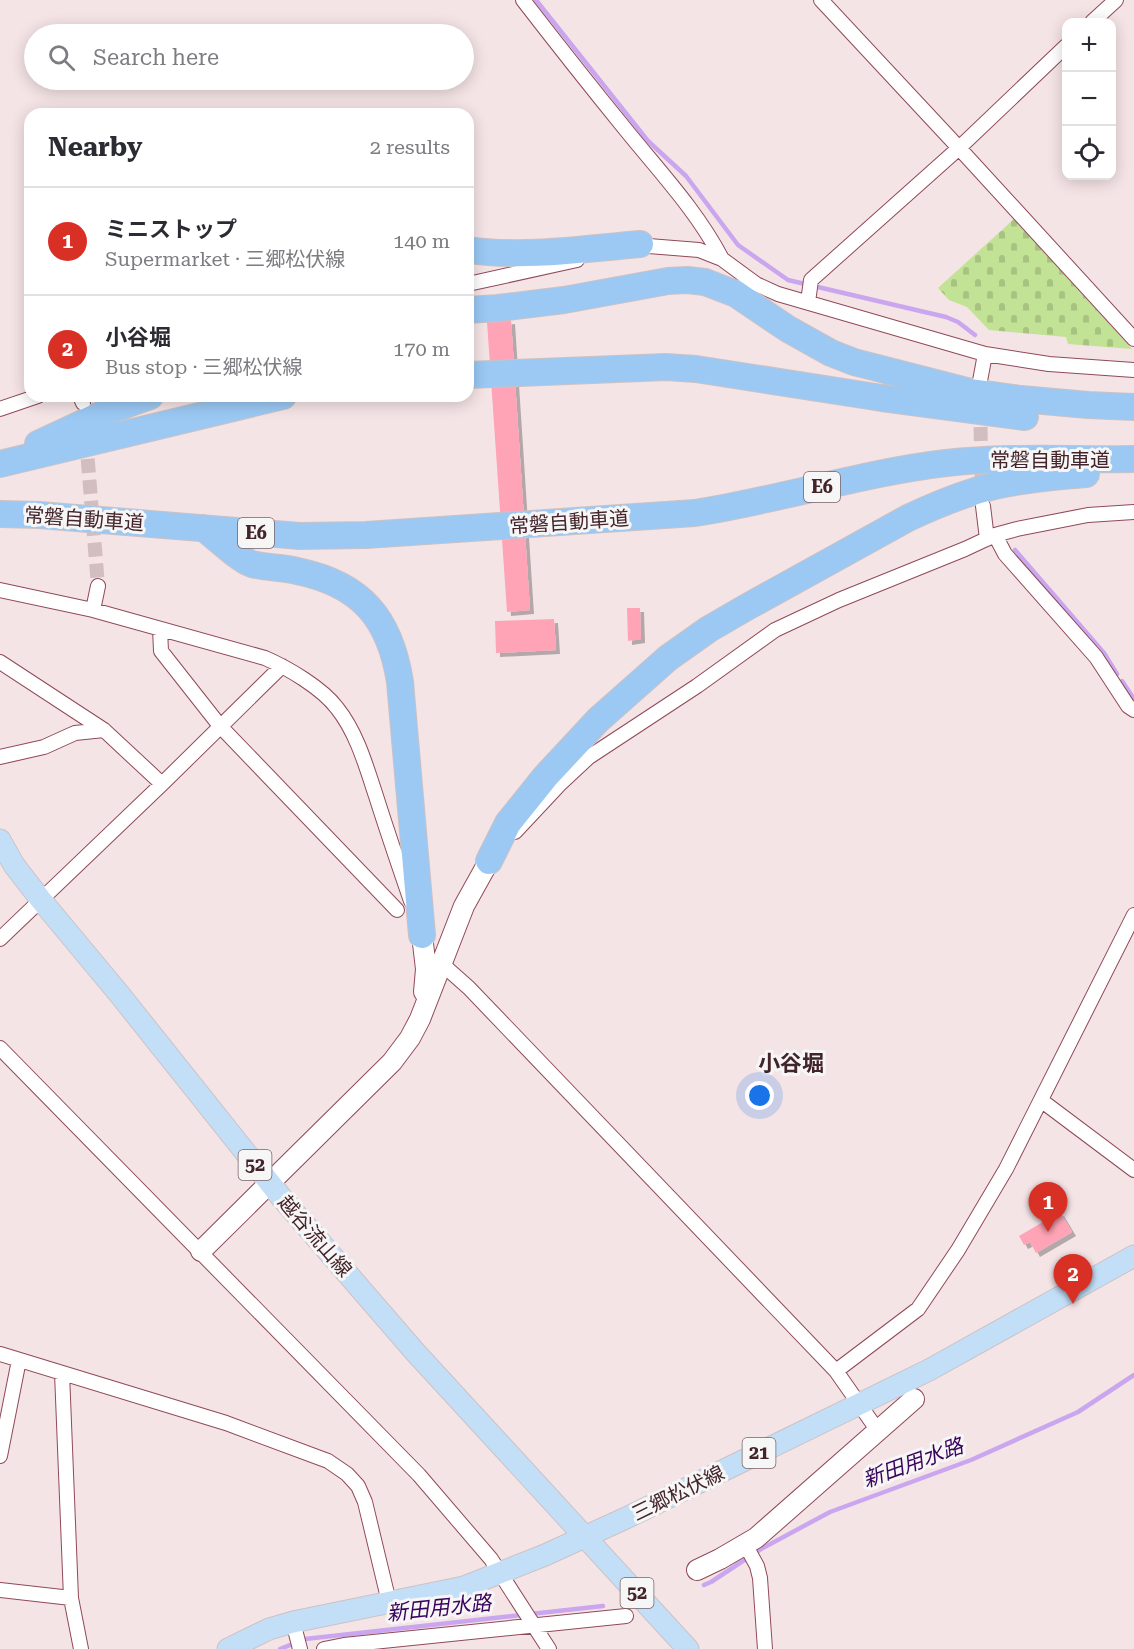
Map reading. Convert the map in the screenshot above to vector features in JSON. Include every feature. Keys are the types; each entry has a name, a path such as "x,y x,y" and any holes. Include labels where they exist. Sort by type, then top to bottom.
{"highway":[{"path":"474,251 498,254 530,254 639,244"},
{"path":"474,310 564,300 668,280 705,282 736,294 798,335 854,362 971,392 1088,405 1134,406"},
{"name":"常磐自動車道","path":"474,375 666,367 696,369 971,411 1134,424"},
{"path":"0,463 111,410 133,402"},
{"path":"0,463 258,402"},
{"name":"常磐自動車道","path":"0,514 39,515 300,536 366,535 660,516 735,507 897,470 947,463 989,460 1134,459"},
{"path":"489,861 508,823 545,777 598,720 668,658 709,629 908,518 938,504 992,486 1018,481 1134,468"},
{"path":"204,528 250,563 328,579 348,589 374,612 386,630 397,661 400,682 422,935"}],"main road":[{"name":"越谷流山線","path":"0,840 7,870 41,900 120,995 270,1184 416,1353 586,1537"},
{"name":"三郷松伏線","path":"234,1648 269,1629 295,1627 389,1602 453,1590 501,1574 586,1537 929,1370 1134,1256"},
{"name":"52","path":"586,1537 688,1649"}],"street":[{"path":"523,0 627,132 675,188 712,239 722,259"},
{"path":"821,0 1134,339"},
{"path":"1096,18 1116,0"},
{"path":"808,302 811,280 959,148 1062,50"},
{"path":"474,283 639,244 699,250 722,259 763,287 778,294 985,354 1049,364 1134,370"},
{"path":"980,381 985,354"},
{"path":"0,408 24,400"},
{"path":"983,506 991,537 1096,657 1128,706 1134,710"},
{"path":"201,1251 392,1062 410,1038 420,1019 464,906 489,861 558,785 589,757 697,686 775,630 847,597 991,537 1017,529 1088,515 1134,512"},
{"path":"93,610 98,586"},
{"path":"0,590 93,610 265,658 282,666 323,694 336,706 352,731 366,767 422,935 426,969 420,1019"},
{"path":"160,629 160,651 220,726 397,910"},
{"path":"0,662 104,730 162,784"},
{"path":"0,939 282,666"},
{"path":"0,757 44,747 75,733 104,730"},
{"path":"836,1371 918,1310 984,1207 1042,1101 1134,915"},
{"path":"442,964 469,988 836,1371 878,1431"},
{"path":"0,1048 419,1475 501,1574 549,1649"},
{"path":"1042,1101 1134,1170"},
{"path":"0,1354 226,1423 328,1461 347,1474 358,1486 365,1502 389,1602"},
{"path":"0,1456 19,1360"},
{"path":"62,1373 71,1598 81,1649"},
{"path":"697,1570 745,1544 788,1511 914,1399"},
{"path":"745,1544 760,1578 765,1649"},
{"path":"0,1590 71,1598"},
{"path":"324,1649 626,1616"},
{"path":"295,1627 300,1648"}],"green space":[{"path":"1014,219 1132,349 1068,344 1066,337 989,330 967,307 949,300 938,288"}],"building":[{"path":"511,320 530,610 507,612 487,322"},
{"path":"627,608 640,608 641,639 628,641"},
{"path":"554,619 556,650 496,653 495,621"},
{"path":"1060,1212 1072,1232 1036,1253 1030,1242 1024,1245 1019,1236"}],"waterway":[{"path":"536,0 648,141 686,176 738,245 788,280 946,317 958,322 975,335"},
{"path":"1015,550 1104,653 1117,674"},
{"path":"1122,681 1134,699"},
{"name":"新田用水路","path":"704,1585 761,1549 830,1512 971,1460 1078,1412 1134,1375"},
{"name":"新田用水路","path":"280,1649 305,1639 603,1606"}],"tunnel":[{"path":"980,406 982,492"},
{"path":"86,438 98,586"}],"place":[{"name":"ミニストップ","path":"1048,1232"},
{"name":"小谷堀","path":"1073,1304"}],"district":[{"name":"小谷堀","path":"791,1063"}]}
